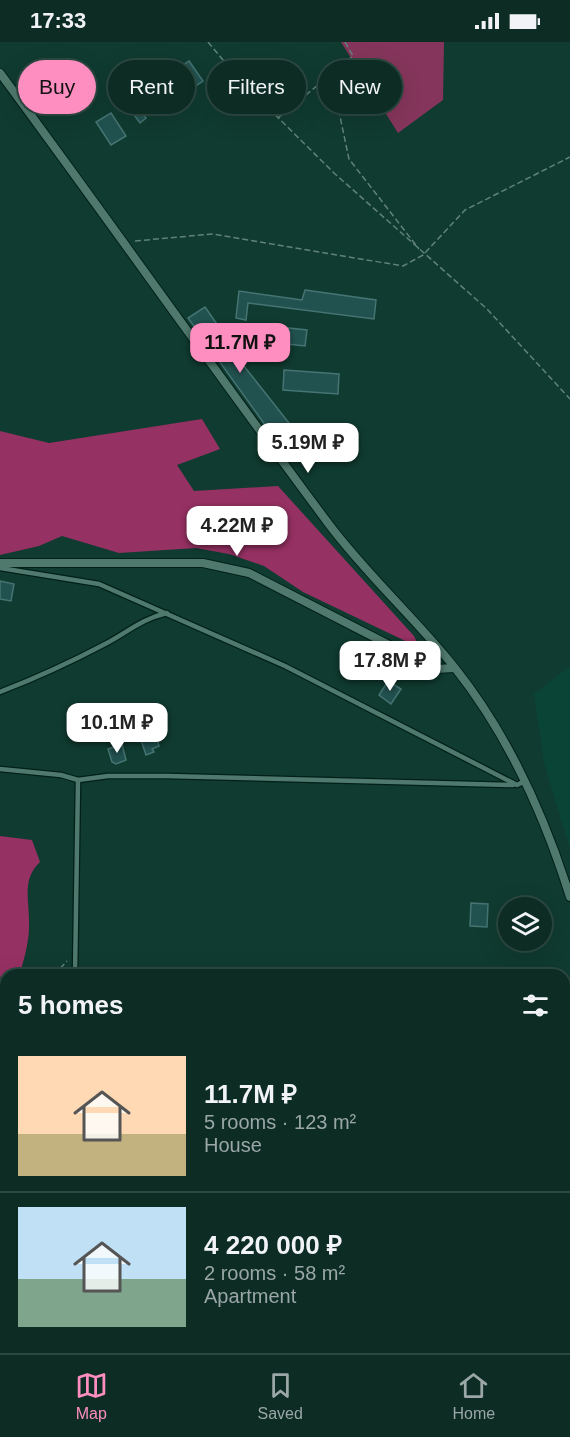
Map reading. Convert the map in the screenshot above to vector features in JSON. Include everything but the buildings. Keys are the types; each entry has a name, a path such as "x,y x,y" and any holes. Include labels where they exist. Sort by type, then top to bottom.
{"street":[{"path":"0,73 125,242 212,368 338,536 454,668 497,726 521,783 552,839 570,897"},
{"path":"0,563 203,563 249,573 436,669 454,668"}],"lane":[{"path":"0,568 99,584 285,666 521,783"},
{"path":"0,692 50,672 107,643 146,618 167,613"},
{"path":"0,769 62,775 78,780 108,776 167,776 521,783"},
{"path":"75,969 78,780"}],"path":[{"path":"208,42 278,118 423,255 487,309 570,399"},
{"path":"345,42 353,56 348,60"},
{"path":"278,118 318,85"},
{"path":"339,114 349,159 423,255"},
{"path":"125,242 212,234 403,266 423,255 465,210 570,157"},
{"path":"59,969 75,950"}],"shaded area":[{"path":"341,42 444,42 443,100 398,133 386,114 402,114 402,60 352,60"},
{"path":"202,419 220,449 177,465 194,491 278,486 414,636 420,648 303,592 264,566 229,554 196,548 119,553 62,536 39,546 0,555 0,431 49,443"},
{"path":"570,666 570,849 544,763 534,694"},
{"path":"0,836 32,840 40,862 34,868 29,882 29,933 21,969 0,969"}]}
